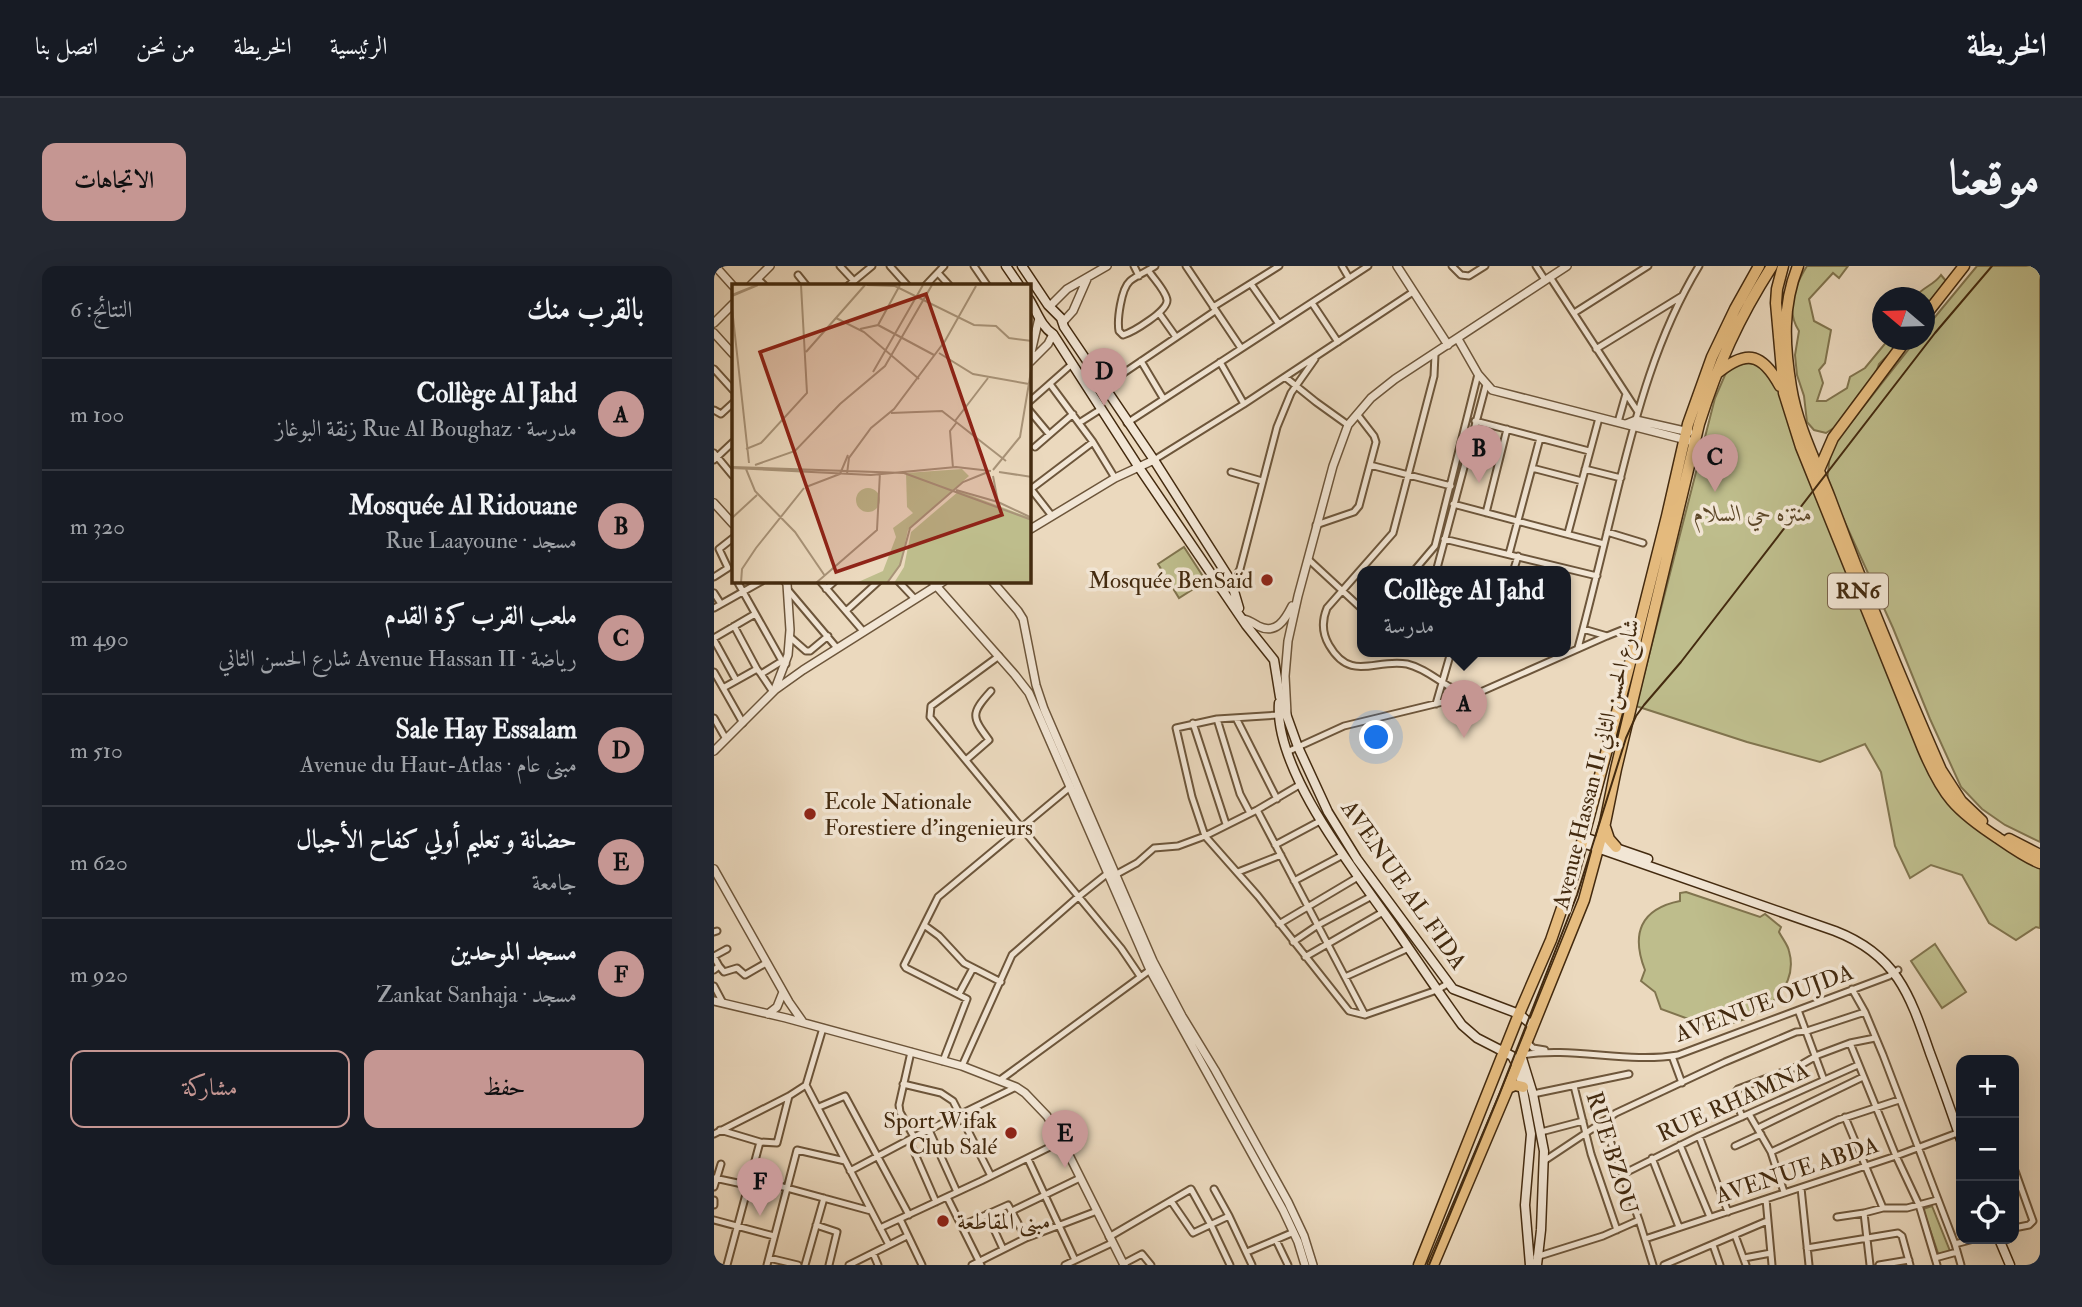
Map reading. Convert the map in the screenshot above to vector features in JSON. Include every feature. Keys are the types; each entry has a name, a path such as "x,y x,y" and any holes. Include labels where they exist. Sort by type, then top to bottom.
{"highway":[{"name":"Avenue Hassan II شارع الحسن الثاني","path":"1433,1265 1508,1088 1519,1014 1551,940 1584,840 1667,516 1684,436 1712,357 1759,266"},
{"name":"Avenue Hassan II شارع الحسن الثاني","path":"1419,1265 1514,1057 1527,1042 1584,900 1605,823 1695,438 1715,375 1728,345 1772,266"},
{"name":"RN6","path":"1783,266 1776,303 1783,393 1830,522 1923,749 1939,783 1965,816 2040,863"},
{"name":"RN6","path":"1798,266 1788,296 1785,316 1791,385 1797,412 1916,714 1941,771 1954,792 1979,819 2040,855"},
{"path":"1935,302 1962,266"},
{"path":"1819,470 1833,438 1899,350"},
{"path":"1715,375 1739,359 1756,359 1772,371 1783,393"},
{"path":"1605,823 1609,839 1616,847"},
{"path":"1508,1088 1515,1085 1523,1087"}],"main road":[{"path":"1006,266 1018,284"},
{"path":"1023,266 1049,305 1058,313 1063,325 1231,581 1242,617"},
{"path":"1952,266 1962,266"},
{"name":"AVENUE AL FIDA","path":"1031,302 1046,329 1053,334 1219,586 1274,660 1280,697 1281,737 1320,821 1469,1032 1514,1057"},
{"path":"1039,316 1040,308 1049,305"},
{"path":"1053,334 1062,331 1063,325"},
{"name":"AVENUE AL FIDA","path":"1282,719 1345,840 1449,983 1459,992 1519,1014 1533,1026"},
{"path":"1584,840 1616,847 1843,929 1876,948 1896,971 1910,999 1956,1119"},
{"path":"1599,844 1843,934 1896,971"},
{"path":"1403,940 1413,932"},
{"path":"1514,1057 1523,1087 1531,1135 1525,1205 1534,1261"},
{"path":"1514,1057 1533,1094 1544,1161 1534,1261"},
{"path":"2002,1244 2012,1265"},
{"path":"2006,1244 2012,1265"}],"street":[{"path":"715,266 732,285"},
{"path":"761,282 770,266"},
{"path":"840,266 853,282 872,266"},
{"path":"890,266 906,284"},
{"path":"927,284 944,266"},
{"path":"974,266 986,284"},
{"path":"1049,305 1067,289 1107,266"},
{"path":"1134,266 1139,276"},
{"path":"1148,270 1167,300 1165,306 1159,313 1125,335 1119,331 1118,318 1126,288 1130,281 1139,276 1148,270 1155,266"},
{"path":"1196,266 1187,268 1241,348"},
{"path":"1104,387 1272,268 1279,266"},
{"path":"1342,266 1349,278"},
{"path":"1127,422 1368,266"},
{"path":"1397,266 1448,345"},
{"path":"1452,266 1461,275 1469,276 1486,266"},
{"path":"1536,266 1574,313 1626,394 1630,421"},
{"path":"1242,617 1266,629 1277,627 1285,620 1297,596 1336,455 1349,425 1371,398 1567,266"},
{"path":"1574,313 1640,268 1648,266"},
{"path":"1578,649 1620,478 1630,421 1682,296 1699,266"},
{"path":"938,273 948,284"},
{"path":"798,275 805,284"},
{"path":"1063,325 1073,311 1088,278"},
{"path":"1251,284 1279,324"},
{"path":"1031,529 1115,478 1154,460 1413,292"},
{"path":"1596,349 1682,296"},
{"path":"1312,303 1338,342"},
{"path":"714,323 732,305"},
{"path":"1159,313 1176,337"},
{"path":"1031,353 1039,316"},
{"path":"714,333 732,353"},
{"path":"1031,360 1048,344 1053,334"},
{"path":"1458,339 1486,385 1498,392 1599,418 1630,421 1695,438"},
{"path":"1364,566 1393,533 1435,371 1435,354"},
{"path":"1219,586 1231,581 1240,569 1277,427 1296,386 1317,356"},
{"path":"1141,361 1163,398"},
{"path":"1220,362 1244,404"},
{"path":"1031,400 1072,364"},
{"path":"714,369 732,389"},
{"path":"1437,566 1449,485 1478,374"},
{"path":"1285,377 1349,425"},
{"path":"1050,384 1093,442 1115,478"},
{"path":"1418,566 1441,538 1453,505 1486,385"},
{"path":"1626,394 1630,421"},
{"path":"714,410 721,414 732,403"},
{"path":"1079,423 1101,409"},
{"path":"1031,412 1049,434"},
{"path":"1035,447 1073,414"},
{"path":"1316,525 1354,512 1358,508 1375,439 1357,415"},
{"path":"1568,533 1599,418"},
{"path":"1475,421 1590,451"},
{"path":"1486,513 1507,429"},
{"path":"1509,554 1540,438"},
{"path":"1031,487 1093,442"},
{"path":"732,443 715,456 732,474"},
{"path":"1370,465 1457,488"},
{"path":"1532,468 1582,481"},
{"path":"1585,469 1620,478"},
{"path":"1231,472 1262,481"},
{"path":"1031,489 1052,516"},
{"path":"714,503 732,523"},
{"path":"1453,505 1604,544"},
{"path":"1607,532 1643,543"},
{"path":"1441,538 1518,556 1547,566"},
{"path":"732,539 718,550 732,574"},
{"path":"1515,566 1518,556"},
{"path":"1308,559 1357,604"},
{"path":"714,577 728,568"},
{"path":"1571,572 1597,576"},
{"path":"1357,574 1327,608 1323,620 1326,639 1343,662 1359,667 1406,664 1431,673 1470,695"},
{"path":"738,583 755,614 786,660 803,670"},
{"path":"714,608 758,583"},
{"path":"822,583 863,631"},
{"path":"826,589 833,583"},
{"path":"846,611 877,583"},
{"path":"900,583 915,599"},
{"path":"714,751 774,691 915,599 934,583 1029,693 1140,934 1166,986 1296,1219 1313,1265"},
{"path":"994,583 1023,620 1041,703 1150,970 1294,1232 1305,1265"},
{"path":"788,584 838,648"},
{"path":"774,691 786,660 790,637 788,584"},
{"path":"714,593 721,604"},
{"name":"AVENUE AL FIDA","path":"1282,719 1288,641 1297,596"},
{"path":"736,680 714,639 755,614"},
{"path":"734,626 759,671 774,691"},
{"path":"1571,652 1627,628 1638,628"},
{"path":"1583,629 1607,636"},
{"path":"790,637 802,650 808,651 828,636"},
{"path":"714,661 723,656"},
{"path":"999,656 931,706 930,717 1125,954 1140,976"},
{"path":"1436,704 1449,657"},
{"path":"1287,752 1344,726 1470,695 1559,657"},
{"path":"719,685 786,660"},
{"path":"714,672 743,723"},
{"path":"966,761 989,740 975,719 979,704 991,691"},
{"path":"714,718 726,739"},
{"path":"1236,718 1277,799"},
{"path":"1282,719 1217,719 1177,728 1192,796 1206,836 1238,872 1349,1012 1365,1015 1437,990 1449,983"},
{"path":"1217,719 1240,794 1250,813"},
{"path":"1193,723 1226,824"},
{"path":"962,1066 1012,956 1078,897 1112,874 1137,863 1154,848 1178,846 1206,836 1302,784"},
{"path":"943,1061 967,1000 904,966 938,897 1070,787"},
{"path":"1257,810 1365,1015"},
{"path":"1275,845 1320,821"},
{"path":"1238,872 1281,855"},
{"path":"1294,881 1343,855"},
{"path":"714,869 766,963 803,1022"},
{"path":"1279,925 1358,877"},
{"path":"1293,942 1318,925 1372,896"},
{"path":"1305,957 1383,912"},
{"path":"924,925 939,936 960,960 1001,982"},
{"path":"1345,977 1409,948"},
{"path":"727,949 714,957 717,968 724,972 737,968 745,975 766,963"},
{"path":"959,994 973,968"},
{"path":"1000,1080 1150,970"},
{"name":"AVENUE OUJDA","path":"1514,1057 1555,1053 1672,1056 1896,971"},
{"path":"714,986 723,1003"},
{"path":"1852,989 1865,1012 1961,1265"},
{"path":"768,1014 777,1007 783,992"},
{"path":"714,1001 803,1022 962,1066 1016,1087 1047,1116 1123,1264 1142,1254 1151,1265"},
{"path":"789,1002 794,1020"},
{"path":"795,1009 819,1027"},
{"path":"1798,1010 1824,1080"},
{"path":"1544,1161 1602,1121 1766,1044 1796,1032 1807,1031 1865,1012"},
{"path":"819,1027 806,1086 889,1245"},
{"path":"1742,1117 1735,1091 1850,1043 1875,1038"},
{"name":"AVENUE OUJDA","path":"1527,1042 1533,1048 1555,1053"},
{"path":"1850,1043 1919,1205 1937,1265"},
{"path":"911,1052 900,1096 900,1112 936,1202"},
{"path":"1672,1056 1682,1083"},
{"name":"RUE RHAMNA","path":"1623,1174 1699,1136 1858,1065"},
{"path":"1533,1094 1629,1073"},
{"path":"1758,1128 1863,1077"},
{"path":"903,1084 941,1093 953,1101 991,1176"},
{"path":"717,1132 806,1086"},
{"name":"RUE BZOU","path":"1574,1086 1591,1154 1617,1230"},
{"path":"850,1171 1016,1087"},
{"path":"819,1107 845,1096 909,1214"},
{"path":"717,1132 760,1143 777,1143 789,1097"},
{"path":"1771,1152 1845,1117 1899,1100"},
{"path":"1749,1114 1771,1152 1784,1192"},
{"path":"1845,1117 1883,1208"},
{"path":"1541,1132 1583,1121"},
{"path":"1602,1121 1623,1174 1653,1265"},
{"path":"929,1130 957,1192"},
{"path":"1734,1146 1761,1134"},
{"name":"AVENUE ABDA","path":"1645,1239 1956,1134"},
{"path":"1699,1136 1728,1212"},
{"path":"880,1228 1062,1141"},
{"path":"727,1265 760,1143"},
{"path":"1680,1145 1710,1217"},
{"path":"797,1265 768,1262 797,1151 845,1161"},
{"path":"1653,1158 1679,1227"},
{"path":"1028,1159 1075,1260"},
{"path":"714,1187 721,1164"},
{"path":"715,1178 747,1185"},
{"path":"750,1178 872,1211"},
{"path":"1012,1211 1080,1178"},
{"path":"2019,1182 2033,1221 2029,1225 2019,1227"},
{"path":"1801,1188 1809,1265"},
{"path":"1065,1265 1191,1189 1230,1265"},
{"path":"1214,1189 1252,1265"},
{"path":"947,1197 980,1263"},
{"path":"805,1265 824,1198"},
{"path":"1766,1199 1772,1265"},
{"path":"1837,1217 1883,1208 1904,1208 1937,1200"},
{"path":"1171,1201 1193,1233 1229,1216"},
{"path":"961,1226 1009,1205 1026,1238"},
{"path":"971,1265 980,1263 1026,1238 1097,1211"},
{"path":"988,1213 1003,1249"},
{"path":"1864,1213 1870,1265"},
{"path":"900,1219 922,1265"},
{"path":"714,1220 774,1236"},
{"path":"1534,1261 1639,1220"},
{"path":"1664,1265 1767,1221"},
{"path":"816,1225 837,1232 829,1265"},
{"path":"1247,1252 1294,1232"},
{"path":"1807,1248 1899,1234 1910,1263 1880,1265"},
{"path":"1735,1235 1745,1262 1771,1253"},
{"path":"849,1265 907,1236"},
{"path":"1276,1240 1288,1265"},
{"path":"1713,1245 1720,1265"},
{"path":"1935,1258 1957,1252"},
{"path":"873,1253 878,1265"}],"green space":[{"path":"1807,266 1848,266 1839,278 1833,273 1809,299 1814,321 1831,330 1825,363 1819,370 1823,383 1817,401 1826,401 1847,388 1850,377 1865,368 1880,350 1893,350 1879,364 1874,378 1840,424 1826,433 1814,430 1807,422 1804,396 1797,375 1795,355 1799,331 1792,306 1799,281"},
{"path":"1977,266 2040,266 2040,842 2005,825 1982,809 1961,787 1827,483 1830,453 1838,439 1908,350 1935,350 1935,317"},
{"path":"1941,275 1946,281 1935,300 1935,287 1927,287"},
{"name":"منتزه حي السلام","path":"1748,363 1760,365 1780,391 1949,799 2040,866 2040,928 2036,927 2016,940 1989,923 1962,875 1931,865 1910,878 1895,846 1881,772 1865,744 1820,762 1747,742 1636,706 1715,398 1732,366"},
{"path":"1184,547 1206,581 1179,598 1158,564"},
{"path":"1686,892 1760,917 1765,914 1781,927 1779,932 1789,951 1791,964 1785,987 1769,1005 1747,1018 1710,1030 1705,1025 1661,1009 1655,992 1641,981 1645,970 1639,934 1648,917 1666,905 1680,901 1680,893"},
{"path":"1935,944 1966,992 1942,1008 1911,961"},
{"path":"1932,1206 1950,1251 1939,1256 1923,1209"}],"tram line":[{"path":"1429,1265 1577,895 1626,738 1636,716 1681,662 1935,333 1992,266"}],"place":[{"name":"Sale Hay Essalam","path":"1104,406"},
{"name":"Mosquée Al Ridouane","path":"1479,483"},
{"name":"ملعب القرب كرة القدم","path":"1715,492"},
{"name":"Mosquée BenSaïd","path":"1267,580"},
{"name":"Collège Al Jahd","path":"1464,738"},
{"name":"Ecole Nationale Forestiere d'ingenieurs","path":"810,814"},
{"name":"Sport Wifak Club Salé","path":"1011,1133"},
{"name":"حضانة و تعليم أولي كفاح الأجيال","path":"1065,1168"},
{"name":"مسجد الموحدين","path":"760,1216"},
{"name":"مبنى المقاطعة","path":"943,1221"}]}
